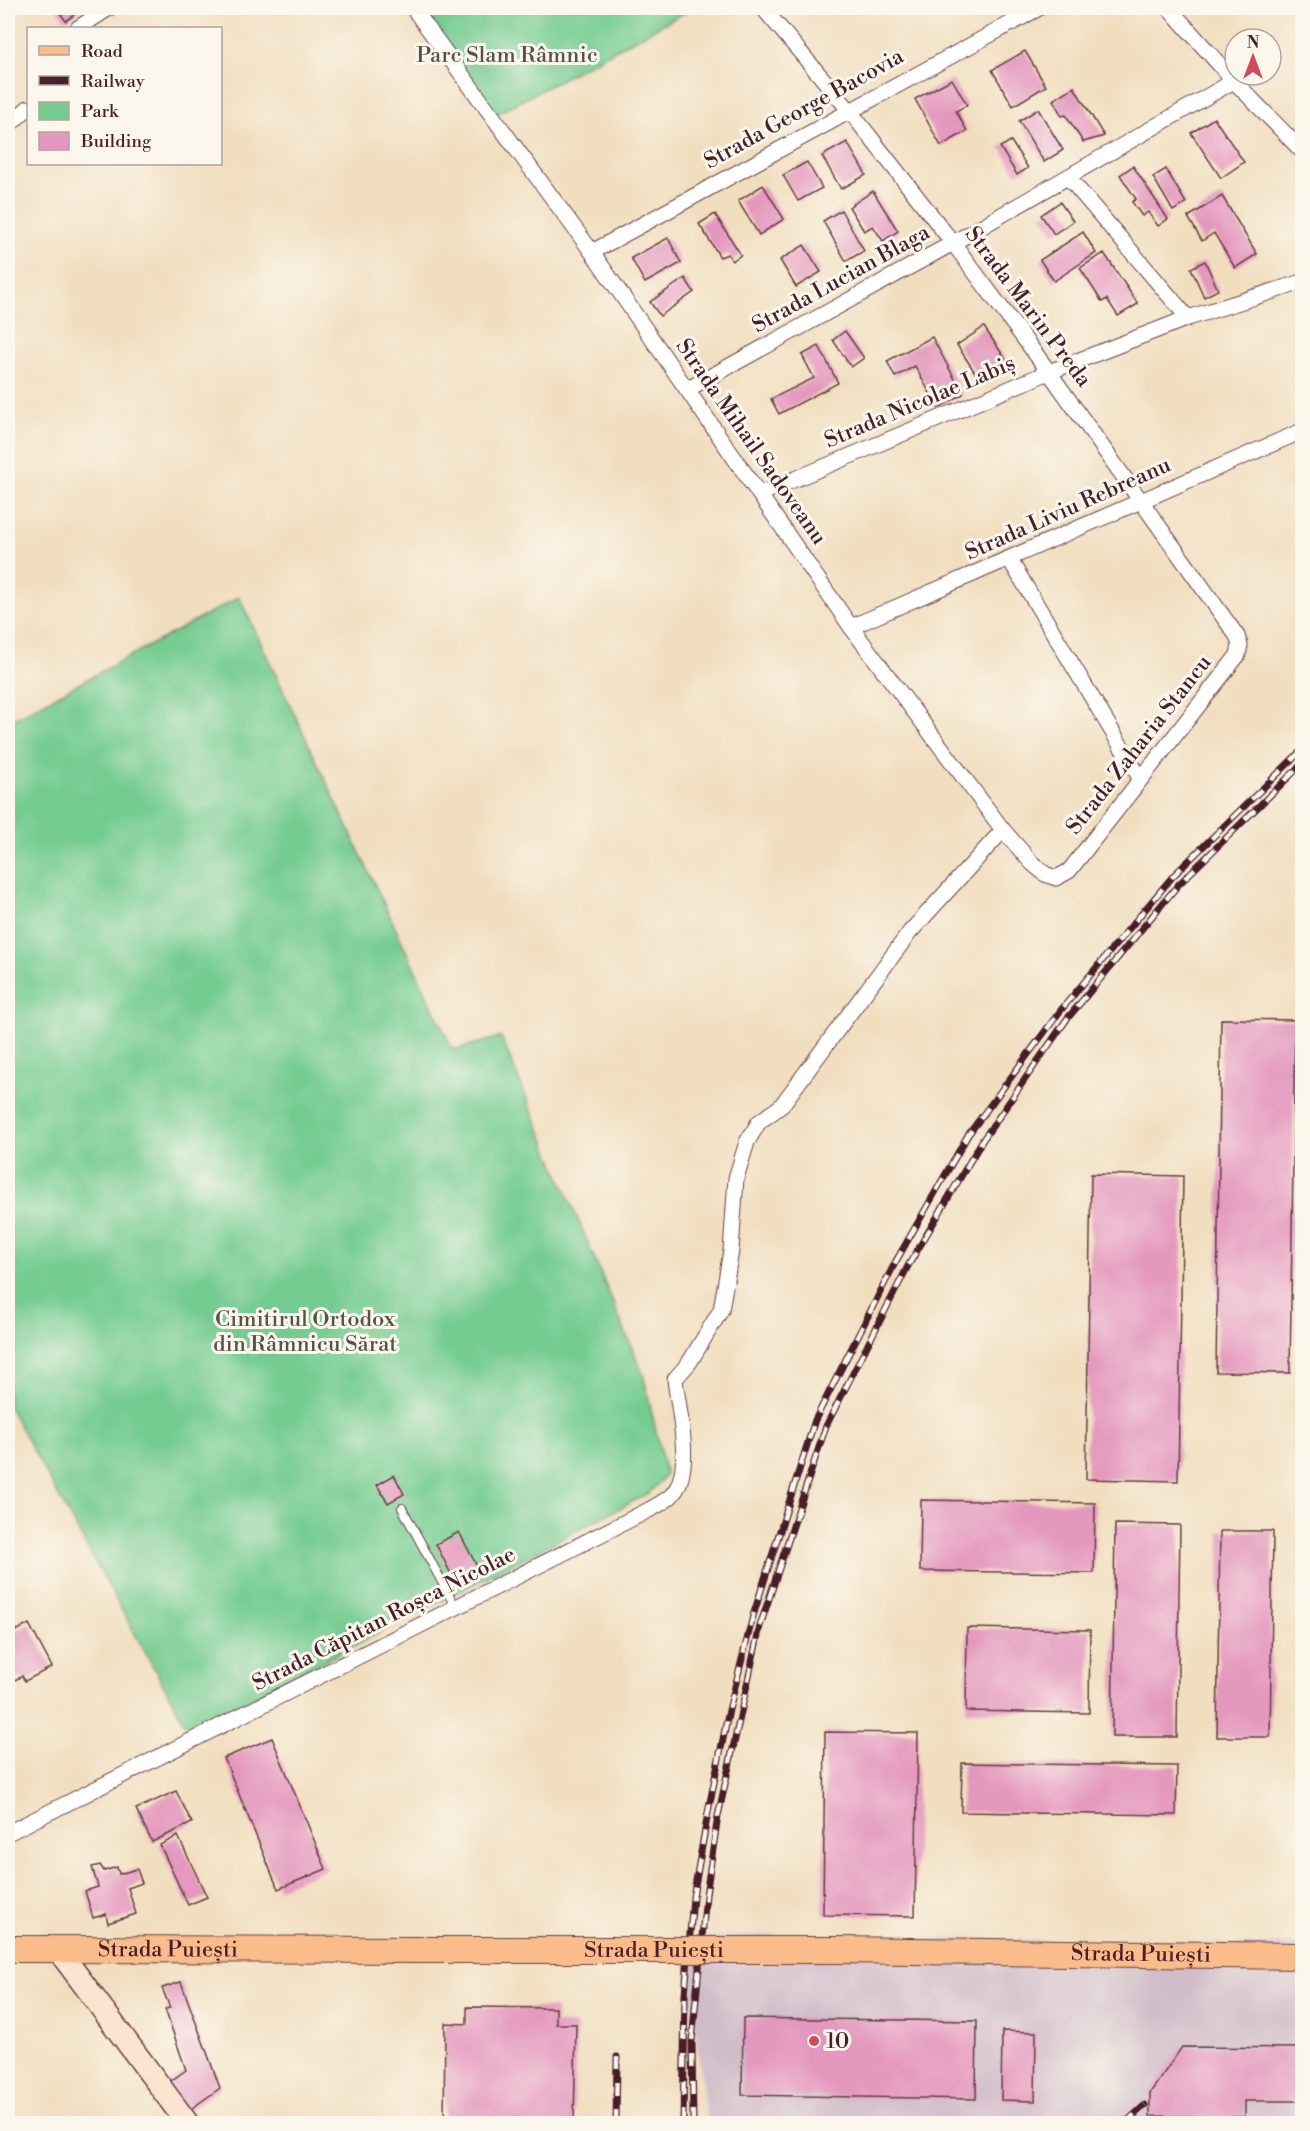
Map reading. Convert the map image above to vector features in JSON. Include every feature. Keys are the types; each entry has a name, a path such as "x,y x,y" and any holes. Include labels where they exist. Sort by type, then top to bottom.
{"main road":[{"name":"Strada Puiești","path":"8,1949 59,1951 837,1950 1302,1956"}],"street":[{"path":"80,27 110,8"},
{"name":"Strada Mihail Sadoveanu","path":"413,8 592,252 851,627 1003,830 1045,874 1056,878 1069,872"},
{"name":"Strada Marin Preda","path":"763,8 849,110 953,243 1049,372 1231,626 1240,645"},
{"name":"Strada George Bacovia","path":"592,252 1039,8"},
{"path":"1169,8 1223,69"},
{"name":"Strada Lucian Blaga","path":"688,389 953,243 1224,87"},
{"path":"1240,87 1302,151"},
{"path":"8,126 27,109"},
{"path":"1068,177 1188,318"},
{"name":"Strada Nicolae Labiș","path":"760,494 1049,372 1188,318 1302,282"},
{"name":"Strada Liviu Rebreanu","path":"851,627 1010,560 1302,431"},
{"path":"1010,560 1140,778"},
{"name":"Strada Zaharia Stancu","path":"1069,872 1140,778 1235,660 1240,645"},
{"name":"Strada Căpitan Roșca Nicolae","path":"8,1833 644,1513 673,1495 683,1472 684,1448 675,1379 689,1363 721,1310 731,1251 736,1178 747,1142 759,1122 781,1106 910,932 1003,830"},
{"path":"59,1951 188,2124"}],"lane":[{"path":"402,1508 456,1608"}],"shaded area":[{"path":"762,1935 1302,1945 1302,2123 707,2123 693,2010 681,1939"}],"green space":[{"name":"Parc Slam Râmnic","path":"413,8 693,8 493,116"},
{"name":"Cimitirul Ortodox din Râmnicu Sărat","path":"239,597 453,1050 501,1037 643,1374 666,1475 649,1493 189,1731 8,1405 8,722"}],"building":[{"path":"56,8 83,8 66,21"},
{"path":"1025,51 1046,86 1013,106 992,70"},
{"path":"952,79 967,105 956,111 967,131 941,146 915,99"},
{"path":"1074,87 1104,136 1083,142 1066,115 1062,116 1053,100"},
{"path":"1038,109 1063,150 1044,162 1019,121"},
{"path":"1214,118 1244,162 1221,178 1191,133"},
{"path":"1011,141 1028,168 1017,175 1000,147"},
{"path":"847,142 866,175 841,189 822,156"},
{"path":"807,162 822,188 798,201 783,175"},
{"path":"1133,166 1168,219 1158,226 1148,212 1142,216 1132,202 1136,199 1120,175"},
{"path":"1166,169 1186,203 1173,211 1153,177"},
{"path":"763,185 784,219 759,235 738,201"},
{"path":"873,191 898,231 883,241 873,226 864,231 849,207"},
{"path":"1222,196 1257,254 1235,268 1214,233 1202,241 1188,217"},
{"path":"1060,202 1073,221 1054,234 1041,215"},
{"path":"841,210 864,251 846,261 823,221"},
{"path":"715,214 741,255 732,261 728,254 720,257 699,224"},
{"path":"1083,232 1096,253 1054,281 1040,260"},
{"path":"668,238 681,263 645,283 631,258"},
{"path":"804,245 821,272 796,287 780,260"},
{"path":"1104,253 1138,304 1118,316 1107,299 1102,302 1080,268"},
{"path":"1205,261 1218,290 1204,297 1191,268"},
{"path":"685,278 694,292 660,316 650,302"},
{"path":"984,327 1007,361 980,380 957,345"},
{"path":"845,331 864,358 851,367 833,340"},
{"path":"932,337 963,394 938,408 915,366 895,377 887,361"},
{"path":"819,346 838,383 779,414 771,399 814,378 802,355"},
{"path":"1221,1019 1295,1020 1290,1373 1216,1372"},
{"path":"1091,1174 1183,1176 1178,1481 1086,1479"},
{"path":"394,1475 404,1494 388,1503 377,1485"},
{"path":"921,1500 1095,1503 1094,1573 920,1571"},
{"path":"1115,1524 1180,1525 1177,1737 1112,1737"},
{"path":"1220,1531 1273,1531 1270,1737 1217,1737"},
{"path":"459,1532 480,1572 456,1584 436,1544"},
{"path":"13,1624 16,1631 29,1624 52,1667 25,1681 22,1676 8,1684 8,1627"},
{"path":"967,1628 1090,1630 1089,1713 966,1711"},
{"path":"825,1732 918,1733 915,1916 823,1915"},
{"path":"272,1738 326,1869 278,1889 224,1758"},
{"path":"962,1763 1177,1766 1176,1815 961,1812"},
{"path":"176,1791 192,1823 152,1842 136,1809"},
{"path":"178,1836 207,1897 188,1905 160,1845"},
{"path":"100,1865 104,1871 117,1867 119,1874 137,1869 142,1883 128,1888 136,1914 108,1923 106,1914 93,1918 85,1891 98,1887 92,1867"},
{"path":"181,1982 220,2088 188,2111 168,2083 186,2070 165,2009 170,2008 162,1988"},
{"path":"467,2007 556,2008 556,2024 576,2024 574,2124 444,2124 445,2023 467,2024"},
{"path":"743,2018 977,2021 976,2099 742,2095"},
{"path":"1002,2031 1036,2032 1035,2101 1001,2100"},
{"path":"1182,2047 1302,2048 1302,2101 1245,2101 1245,2117 1150,2116 1150,2093"}],"railway":[{"path":"683,2124 685,1994 693,1897 709,1807 729,1710 753,1616 815,1420 896,1261 968,1135 1061,1010 1173,876 1302,750"},
{"path":"693,2124 692,2041 706,1895 718,1816 760,1626 826,1426 908,1266 982,1141 1067,1019 1178,885 1302,764"},
{"path":"616,2124 617,2057"},
{"path":"1124,2124 1145,2105"}],"place":[{"name":"10","path":"814,2041"}]}
